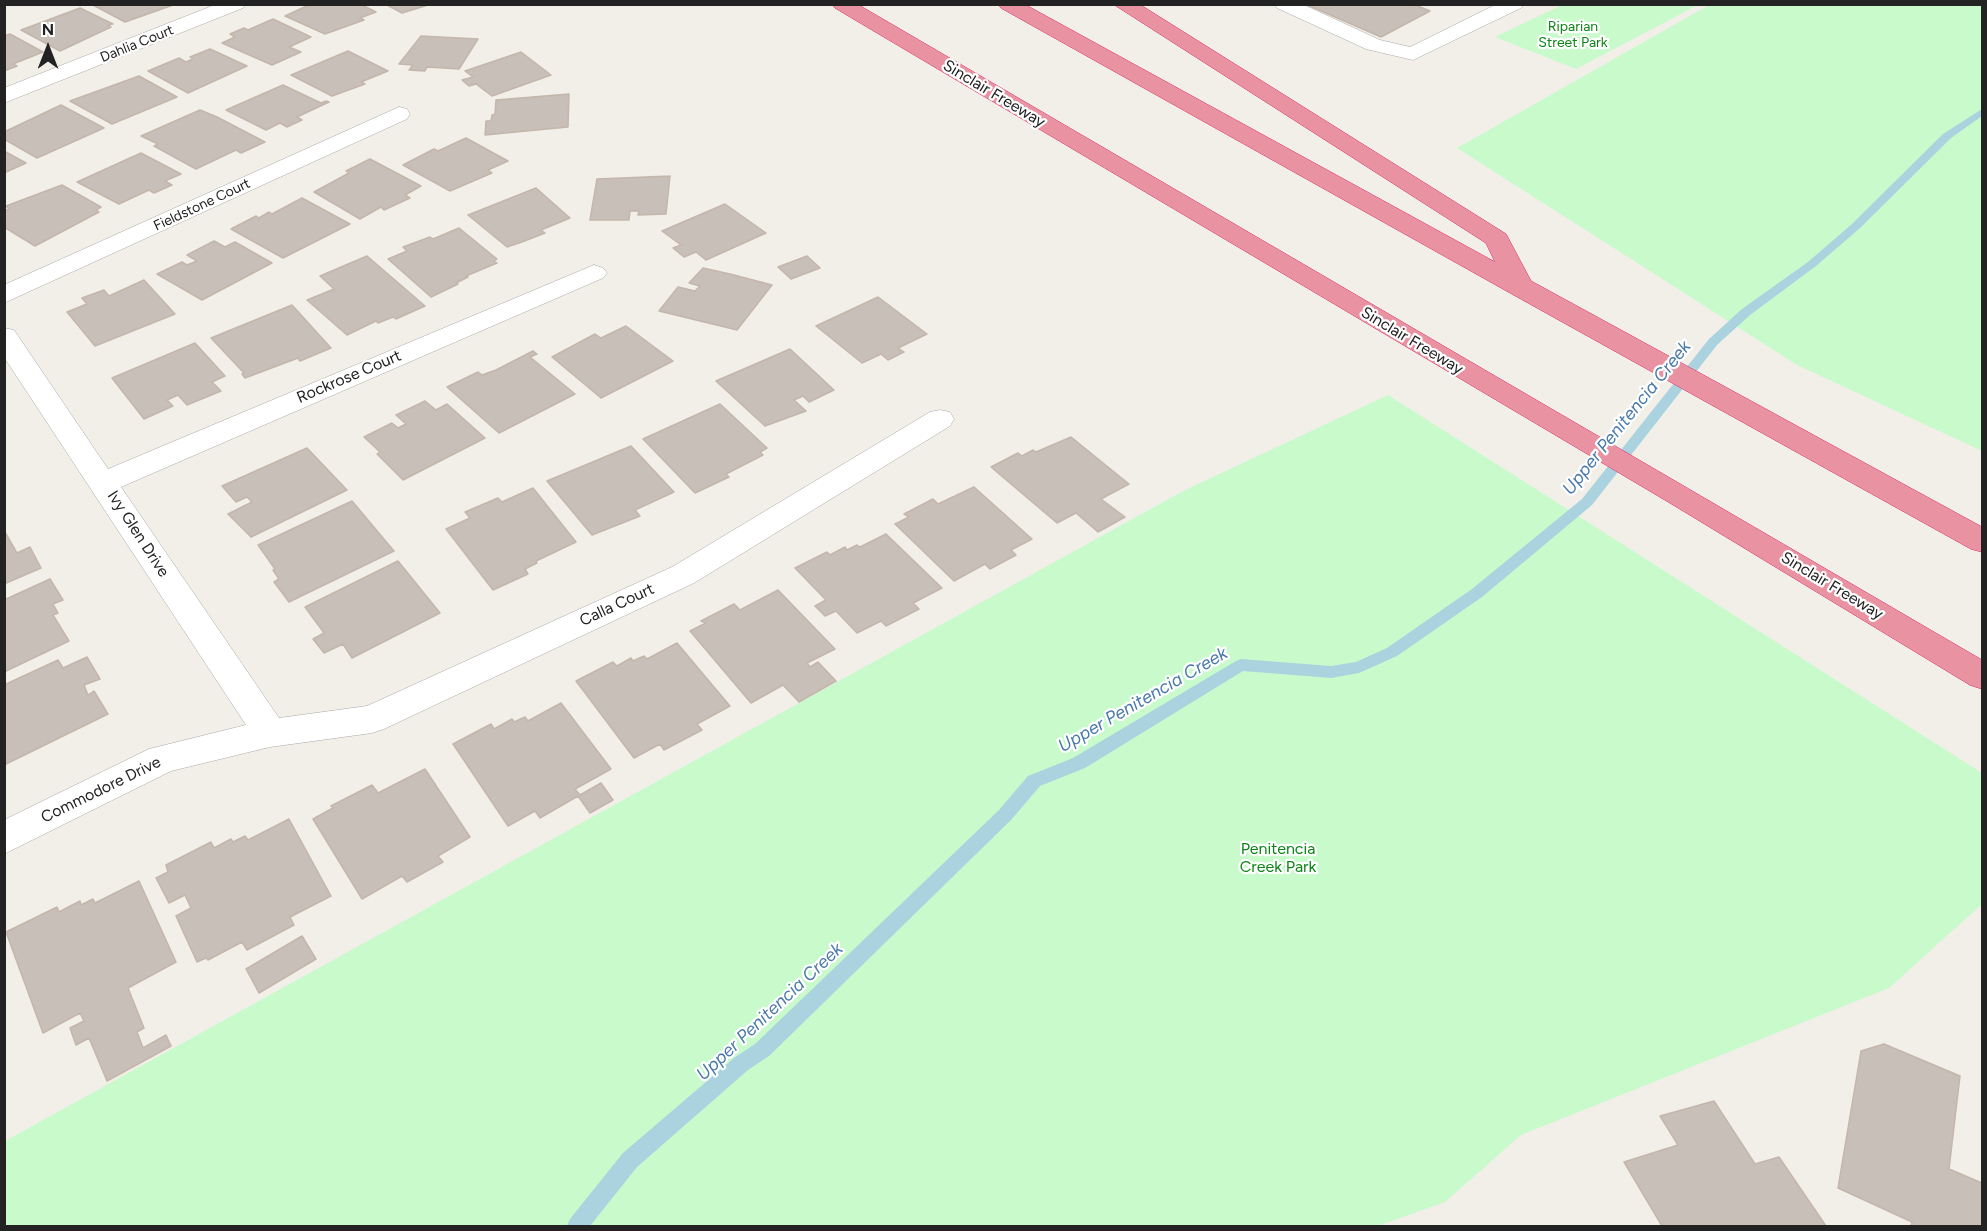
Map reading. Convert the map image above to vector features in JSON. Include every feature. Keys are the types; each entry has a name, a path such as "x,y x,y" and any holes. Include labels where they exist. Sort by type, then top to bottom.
{"highway":[{"name":"Sinclair Freeway","path":"842,4 1681,496 1983,676"},
{"path":"1008,4 1765,423 1983,541"},
{"path":"1123,4 1162,26 1497,239 1521,288"}],"street":[{"name":"Dahlia Court","path":"4,96 236,4"},
{"path":"1284,4 1372,45 1413,54 1514,4"},
{"name":"Fieldstone Court","path":"4,296 399,114"},
{"name":"Rockrose Court","path":"104,482 594,273"},
{"name":"Ivy Glen Drive","path":"4,336 104,482 270,733"},
{"name":"Calla Court","path":"270,733 372,719 672,580 940,419"},
{"name":"Commodore Drive","path":"4,838 162,759 270,733"}],"green space":[{"name":"Riparian Street Park","path":"1564,4 1698,5 1576,69 1495,37"},
{"path":"1709,5 1982,5 1982,451 1797,365 1457,148"},
{"name":"Penitencia Creek Park","path":"1388,395 1982,773 1982,904 1889,988 1521,1135 1445,1202 1378,1226 5,1226 5,1141 1185,490"}],"building":[{"path":"91,4 176,4 125,22"},
{"path":"311,4 360,4 376,12 360,18 364,20 325,34 285,16"},
{"path":"385,4 427,4 428,5 402,13"},
{"path":"1305,4 1413,4 1430,11 1381,37"},
{"path":"80,8 113,24 60,51 21,30"},
{"path":"273,19 311,37 289,47 301,52 272,65 222,43 235,37 230,34 244,28 248,30"},
{"path":"10,34 43,52 13,64 17,66 4,71 4,36"},
{"path":"421,36 478,39 459,69 427,67 425,71 409,70 413,65 399,64"},
{"path":"210,49 247,66 188,93 148,71 179,58 186,62 193,59 190,57"},
{"path":"348,51 388,71 361,82 365,84 332,96 291,75"},
{"path":"521,52 551,75 492,96 476,84 469,86 462,80 473,77 465,71"},
{"path":"139,76 177,97 112,124 70,101"},
{"path":"283,85 321,103 329,102 297,117 302,120 287,127 280,123 266,130 226,110"},
{"path":"569,94 568,127 485,135 486,121 491,121 492,115 495,114 496,100"},
{"path":"61,105 104,128 37,158 4,139 4,132"},
{"path":"200,110 265,142 241,153 236,150 196,169 154,146 158,144 141,136"},
{"path":"466,138 508,161 488,170 492,173 450,191 403,165 434,149 438,151"},
{"path":"4,151 26,163 4,173"},
{"path":"141,153 181,174 165,181 172,185 154,193 149,190 119,204 77,182"},
{"path":"370,159 421,186 405,195 410,198 384,210 381,207 360,219 314,192 349,173 346,171"},
{"path":"670,176 666,214 638,215 639,211 630,211 629,220 590,220 597,179"},
{"path":"62,185 101,207 96,210 99,212 35,246 4,227 4,211 9,209 6,206"},
{"path":"536,188 570,218 541,230 545,233 507,247 468,215"},
{"path":"302,198 350,224 283,258 231,229 256,216 259,218 269,212 272,214"},
{"path":"725,204 766,233 706,260 696,252 684,257 673,248 681,245 662,231"},
{"path":"459,228 497,259 494,261 497,263 466,276 468,277 456,283 458,284 431,297 388,259 407,251 403,247 430,237 433,239"},
{"path":"214,241 225,247 235,242 272,263 202,300 157,274 182,262 187,265 197,261 187,255"},
{"path":"367,256 425,306 396,319 393,317 378,323 376,321 347,335 307,300 334,289 320,276"},
{"path":"807,256 820,268 791,279 778,267"},
{"path":"703,268 772,285 737,330 659,311 678,287 695,291 700,286 689,283"},
{"path":"144,280 175,314 95,346 67,312 87,304 82,298 104,290 109,296"},
{"path":"878,297 927,334 898,348 904,352 888,360 881,354 862,363 816,326"},
{"path":"292,305 331,348 300,361 298,358 245,378 242,374 244,373 211,338"},
{"path":"626,326 673,361 601,398 552,357 595,334 601,338"},
{"path":"195,343 225,376 212,382 221,391 187,405 178,395 167,400 173,406 144,419 112,378"},
{"path":"790,349 834,390 809,402 803,396 794,400 806,411 765,426 716,381"},
{"path":"533,351 537,354 530,357 575,394 499,433 447,387 478,372 482,375 496,370"},
{"path":"425,401 436,410 447,404 485,438 403,480 364,437 392,423 398,428 406,424 396,415"},
{"path":"720,404 767,448 760,452 763,455 726,474 729,477 695,493 643,439"},
{"path":"1071,437 1129,484 1101,499 1125,517 1098,532 1076,513 1057,523 991,467 1018,453 1022,456 1033,450 1036,452"},
{"path":"631,446 674,492 635,510 640,516 592,535 547,481"},
{"path":"307,448 347,490 251,537 228,514 252,502 247,497 236,502 222,486"},
{"path":"974,487 1032,539 1011,550 1016,555 990,569 985,564 954,581 895,524 909,517 904,514 933,499 938,504"},
{"path":"533,488 576,542 536,561 537,563 525,569 528,574 493,590 446,529 470,518 465,512 498,498 502,502"},
{"path":"352,501 394,551 289,602 274,582 279,579 273,570 275,569 258,545"},
{"path":"4,530 17,553 30,547 41,568 4,584"},
{"path":"886,534 942,588 913,603 919,609 886,626 881,621 857,633 836,611 825,616 815,606 826,600 795,568 827,552 830,555 845,547 847,550 857,545 860,547"},
{"path":"398,561 440,613 352,658 343,644 324,653 313,639 324,633 305,607"},
{"path":"50,579 63,600 53,604 58,613 53,615 69,641 4,672 4,600"},
{"path":"778,590 835,649 807,663 810,667 818,662 836,681 799,702 783,685 751,703 690,631 706,623 701,621 734,604 740,610"},
{"path":"677,643 730,706 697,724 702,730 664,750 660,744 634,758 576,681 613,662 617,666 631,658 633,661 644,656 647,659"},
{"path":"87,657 100,679 84,685 88,695 94,691 108,714 4,765 4,685 58,660 63,668"},
{"path":"561,703 611,769 575,789 580,795 601,783 613,800 590,813 578,796 540,818 535,811 508,826 453,744 491,724 494,729 512,719 514,722 525,717 528,721"},
{"path":"425,769 470,837 438,856 443,862 407,882 402,876 362,899 313,819 333,808 331,806 372,785 378,793"},
{"path":"289,819 331,896 290,917 294,925 247,950 242,942 208,960 206,958 197,962 176,916 191,908 185,895 169,903 156,878 168,872 166,865 211,842 214,848 231,839 233,842 245,836 248,840"},
{"path":"139,881 176,962 128,988 144,1028 137,1032 143,1048 166,1035 171,1046 107,1081 89,1038 76,1045 70,1028 84,1021 80,1013 43,1033 6,932 57,907 59,912 80,901 81,905 93,899 95,903"},
{"path":"302,936 316,959 259,993 246,969"},
{"path":"1884,1044 1960,1076 1949,1169 1982,1183 1982,1226 1911,1226 1912,1222 1838,1188 1861,1051"},
{"path":"1714,1101 1755,1164 1779,1157 1826,1226 1662,1226 1624,1162 1678,1145 1660,1116"}],"waterway":[{"name":"Upper Penitencia Creek","path":"577,1226 630,1160 741,1064 762,1050 1005,815 1034,781 1079,763 1241,665 1331,672 1359,667 1392,652 1477,593 1587,502 1713,342 1746,312 1812,264 1856,226 1947,136 1982,112"}]}
